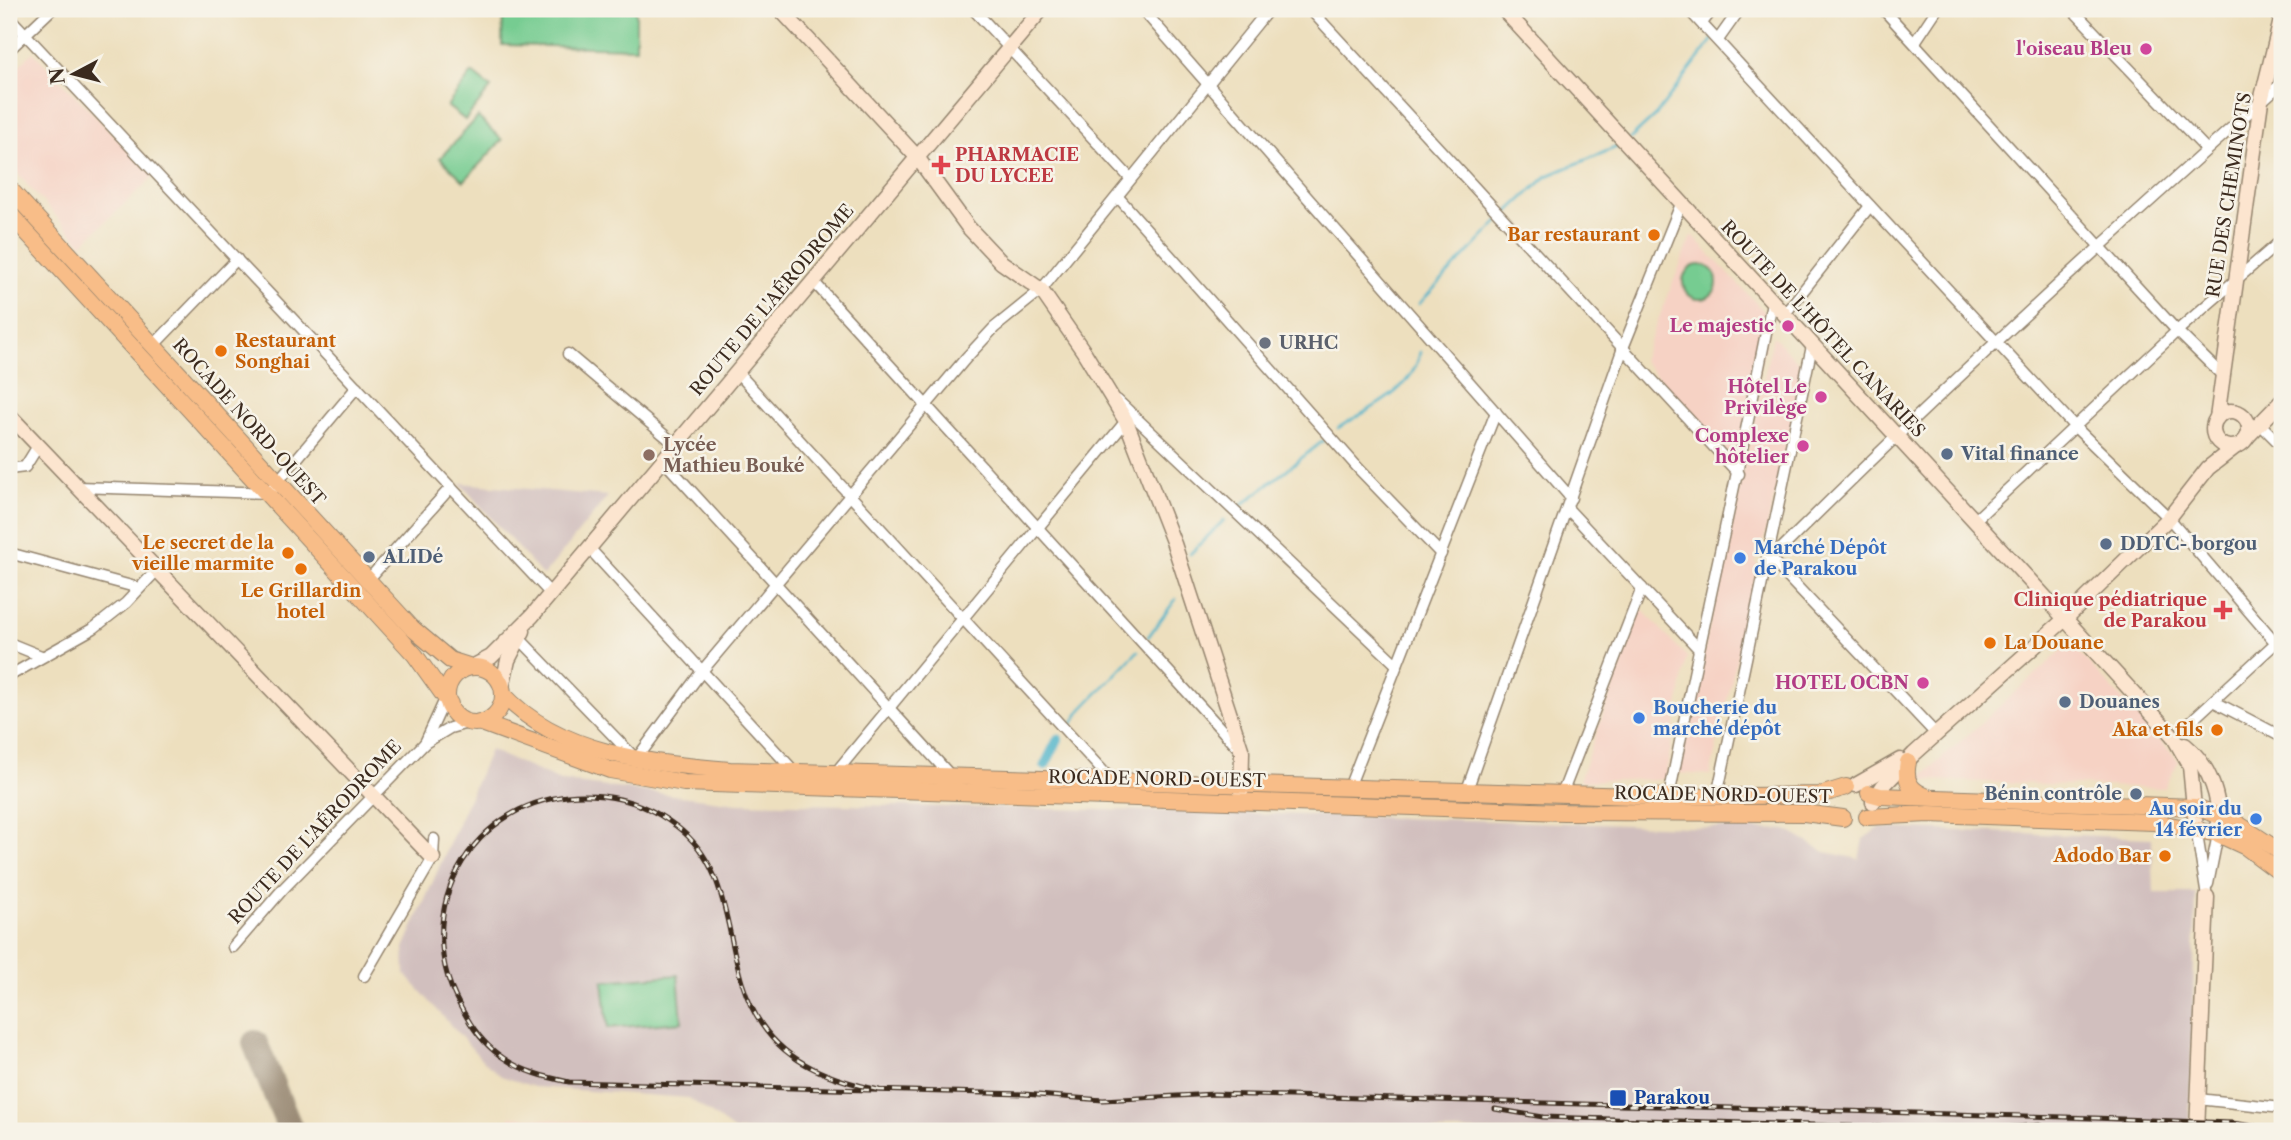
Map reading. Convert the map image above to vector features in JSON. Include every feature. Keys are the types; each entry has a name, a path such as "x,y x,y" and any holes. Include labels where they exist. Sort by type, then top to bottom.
{"main road":[{"name":"ROCADE NORD-OUEST","path":"9,188 433,648 450,660 472,667"},
{"name":"ROCADE NORD-OUEST","path":"9,213 415,655 448,698"},
{"path":"472,667 493,673 503,691 494,715 475,722 456,714 448,698 456,675 472,667"},
{"name":"ROCADE NORD-OUEST","path":"503,691 527,716 547,729 635,757 703,768 1350,785 1669,797 1821,795 2195,807 2221,815 2255,833 2282,853"},
{"name":"ROCADE NORD-OUEST","path":"475,722 610,770 684,783 1564,812 1804,813 1858,821 1865,796"},
{"path":"1911,758 1908,782 1914,791 1931,798"},
{"path":"1843,818 1836,804 1838,794 1865,796"},
{"name":"ROCADE NORD-OUEST","path":"1865,796 1929,814 2169,824 2196,828 2218,834 2246,847 2282,874"}],"street":[{"path":"9,50 52,9"},
{"path":"780,9 917,157 968,227 1001,262 1041,290 1113,396 1126,421 1178,555 1242,752 1241,800"},
{"path":"974,9 1130,178"},
{"name":"ROUTE DE L'AÉRODROME","path":"472,667 491,657 532,616 1042,9"},
{"path":"1142,9 1496,412 1642,588 1698,648"},
{"path":"519,638 635,757 774,583 850,498 925,406 994,328 1041,290 1269,9"},
{"path":"1310,9 1739,474"},
{"name":"ROUTE DE L'HÔTEL CANARIES","path":"1503,9 2173,736 2189,748 2207,773 2221,815 2218,834"},
{"path":"1688,9 1996,343 2074,426 2169,518 2279,640 2189,723"},
{"path":"1702,23 1713,9"},
{"path":"1718,40 1740,9"},
{"path":"1883,9 2222,378 2249,428 2248,436"},
{"path":"1915,42 1937,9"},
{"path":"2072,9 2206,149"},
{"name":"RUE DES CHEMINOTS","path":"2217,418 2261,101 2282,16"},
{"path":"9,17 551,594"},
{"path":"1769,557 1895,435 2206,149 2282,83"},
{"path":"1118,197 1359,469 1441,554"},
{"path":"1467,790 1623,348 1681,204"},
{"path":"1784,315 1870,206"},
{"path":"1974,521 2177,331 2282,240"},
{"path":"154,345 237,259"},
{"path":"813,281 1242,752"},
{"path":"1669,797 1698,648 1739,474 1772,302"},
{"path":"1717,796 1812,346"},
{"path":"568,354 676,445"},
{"path":"737,372 1111,779"},
{"path":"77,487 268,493 357,387"},
{"path":"1113,396 1397,666"},
{"path":"1865,796 2065,619 2169,518 2208,468 2248,436 2282,401"},
{"path":"2208,468 2217,418 2230,411 2270,411"},
{"path":"1350,785 1496,412"},
{"path":"9,415 432,858"},
{"path":"837,771 1040,529 1126,421"},
{"path":"2260,424 2282,446"},
{"path":"2214,434 2226,446 2235,447"},
{"path":"9,469 25,467 38,446"},
{"path":"663,460 950,775"},
{"path":"368,580 451,487"},
{"path":"589,548 793,770"},
{"path":"9,552 139,588"},
{"path":"1769,557 1936,734"},
{"path":"9,676 94,628 157,570"},
{"path":"1562,794 1642,588"},
{"name":"ROUTE DE L'AÉRODROME","path":"503,691 508,660 532,616"},
{"path":"9,643 41,656"},
{"name":"ROUTE DE L'AÉRODROME","path":"425,744 448,698"},
{"path":"2213,701 2282,737"},
{"name":"ROUTE DE L'AÉRODROME","path":"233,947 283,889 425,744 450,727 475,722"},
{"name":"ROUTE DE L'HÔTEL CANARIES","path":"2173,736 2190,766 2196,828"},
{"path":"1865,796 1911,758"},
{"path":"2169,824 2185,832 2196,846"},
{"path":"2196,828 2196,846 2207,897"},
{"path":"2197,1131 2207,897 2218,834"},
{"path":"365,976 432,858 434,839"},
{"path":"2199,1099 2282,1108"}],"shaded area":[{"path":"33,52 154,176 82,244 9,165 9,75"},
{"path":"1692,235 1771,319 1737,464 1642,360"},
{"name":"Marché Dépôt de Parakou","path":"1773,336 1805,369 1761,552 1755,562 1758,566 1710,775 1677,773"},
{"path":"460,483 608,496 543,576"},
{"name":"Boucherie du marché dépôt","path":"1641,608 1687,657 1665,779 1579,781"},
{"name":"Douanes","path":"2070,643 2179,761 2164,788 1927,780 1922,776"},
{"path":"490,750 560,781 737,803 1207,812 1786,830 1825,852 1859,859 1863,839 1879,828 2152,838 2154,893 2196,893 2189,1131 735,1131 689,1098 534,1087 501,1076 483,1061 405,974 404,948"},
{"path":"510,1116 703,1131 509,1131"}],"green space":[{"path":"503,9 636,9 636,48 502,45"},
{"path":"472,73 491,88 465,120 447,106"},
{"path":"478,117 502,140 464,181 440,158"},
{"path":"1700,265 1712,270 1717,282 1712,294 1700,299 1688,294 1683,282 1688,270"},
{"path":"678,975 682,1022 608,1028 603,981"}],"waterway":[{"path":"1630,139 1656,115 1713,39"},
{"path":"1504,216 1547,176 1622,145"},
{"path":"1419,304 1499,221"},
{"path":"1338,428 1376,406 1399,388 1409,378 1420,352"},
{"path":"1237,509 1323,441"},
{"path":"1190,554 1224,520"},
{"path":"1148,637 1176,599"},
{"path":"1070,727 1082,709 1138,651"},
{"path":"1045,765 1058,739"}],"taxiway":[{"path":"255,1043 291,1131"}],"railway":[{"path":"879,1090 814,1069 785,1051 773,1039 749,1001 740,975 721,894 711,869 697,846 676,826 659,815 613,797 558,797 519,810 487,832 462,862 447,897 442,936 448,976 466,1016 483,1040 512,1064 569,1082 1024,1094 1103,1100 1214,1094 2065,1117 2232,1123 2282,1130"},
{"path":"1495,1109 1543,1117 1979,1130 2040,1125"}],"place":[{"name":"l'oiseau Bleu","path":"2146,49"},
{"name":"PHARMACIE DU LYCEE","path":"941,165"},
{"name":"Bar restaurant","path":"1654,235"},
{"name":"Le majestic","path":"1788,326"},
{"name":"URHC","path":"1265,343"},
{"name":"Restaurant Songhai","path":"221,351"},
{"name":"Hôtel Le Privilège","path":"1821,397"},
{"name":"Complexe hôtelier","path":"1803,446"},
{"name":"Vital finance","path":"1947,454"},
{"name":"Lycée Mathieu Bouké","path":"649,455"},
{"name":"DDTC- borgou","path":"2106,544"},
{"name":"Le secret de la vieille marmite","path":"288,553"},
{"name":"ALIDé","path":"369,557"},
{"name":"Marché Dépôt de Parakou","path":"1740,558"},
{"name":"Le Grillardin hotel","path":"301,569"},
{"name":"Clinique pédiatrique de Parakou","path":"2223,610"},
{"name":"La Douane","path":"1990,643"},
{"name":"HOTEL OCBN","path":"1923,683"},
{"name":"Douanes","path":"2065,702"},
{"name":"Boucherie du marché dépôt","path":"1639,718"},
{"name":"Aka et fils","path":"2217,730"},
{"name":"Bénin contrôle","path":"2136,794"},
{"name":"Au soir du 14 février","path":"2256,819"},
{"name":"Adodo Bar","path":"2165,856"},
{"name":"Parakou","path":"1618,1098"}]}
